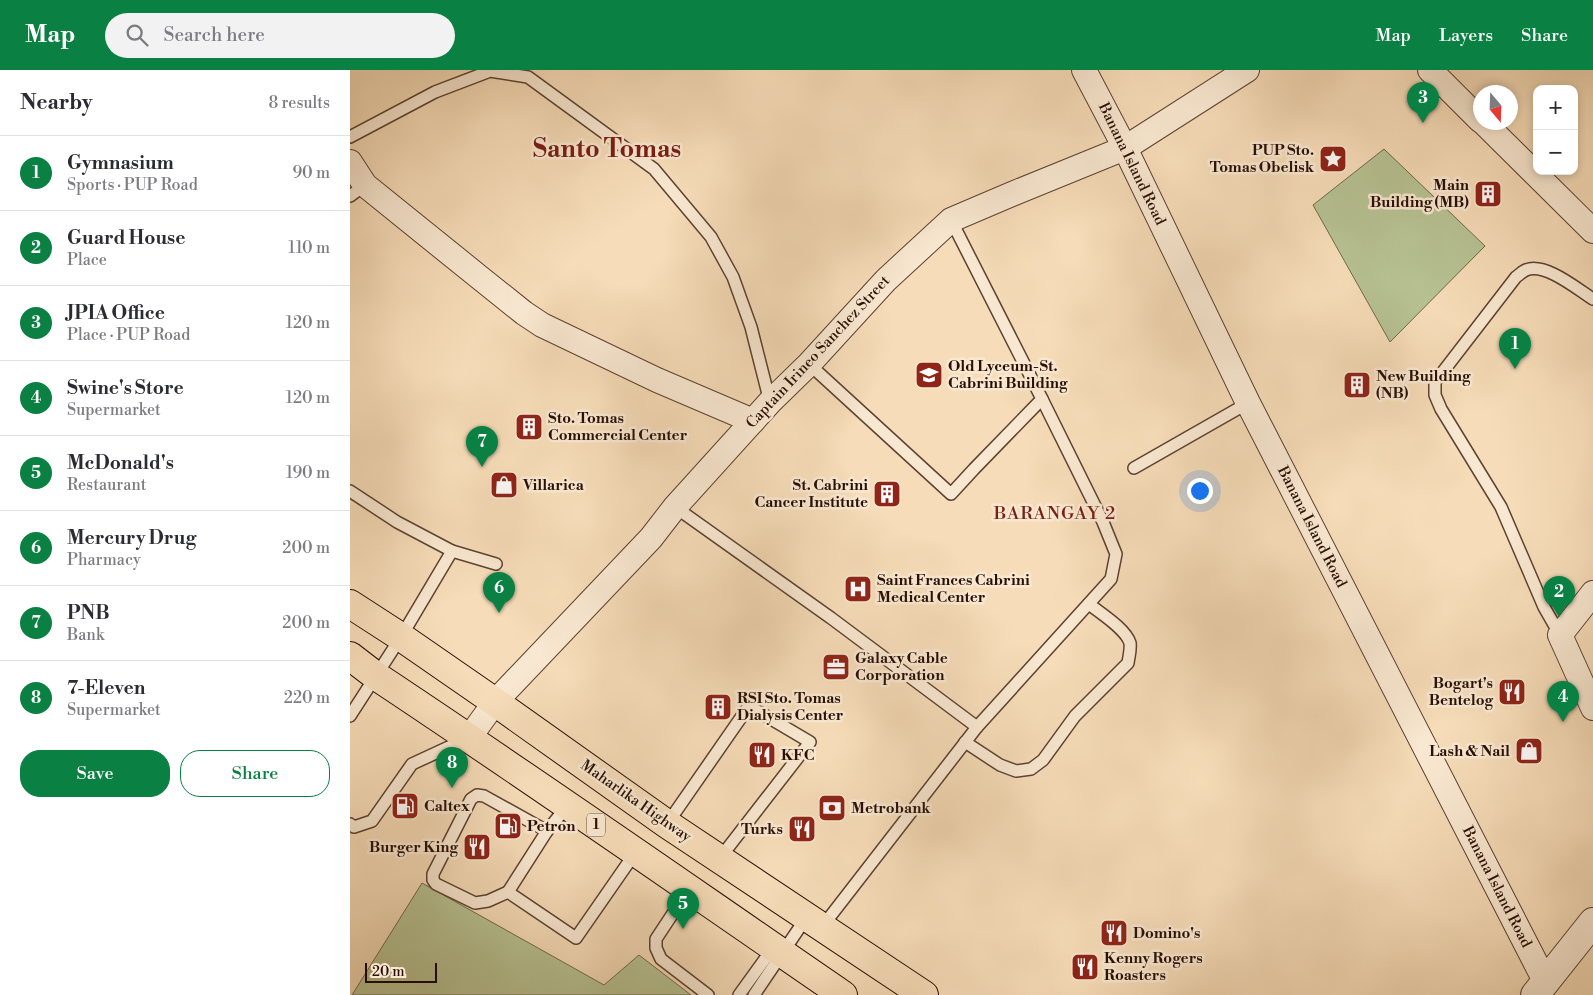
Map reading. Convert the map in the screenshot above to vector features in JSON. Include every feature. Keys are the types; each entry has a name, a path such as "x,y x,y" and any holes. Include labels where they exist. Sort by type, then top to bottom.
{"highway":[{"name":"Maharlika Highway","path":"350,604 495,702 667,824 924,995"},
{"name":"1","path":"350,656 376,676 568,805 843,995"}],"street":[{"name":"Banana Island Road","path":"1084,70 1125,148 1248,404 1540,988"},
{"name":"Captain Irineo Sanchez Street","path":"469,738 495,702 651,538 675,507 770,402 809,364 886,280 951,220 1125,148 1247,70"},
{"path":"1430,70 1473,113"},
{"path":"1491,130 1593,231"},
{"path":"350,162 357,190 542,325 657,380 753,421"},
{"path":"1593,593 1560,635 1593,708"},
{"path":"1540,988 1593,922"}],"lane":[{"path":"350,137 435,92 490,72 528,77 654,169 712,237 733,277 751,327 770,402"},
{"path":"740,995 778,950 814,923 977,727 1111,579 1116,554 1103,522 951,220"},
{"path":"1560,635 1544,607 1501,507 1434,395 1435,382 1516,277 1526,270 1539,269 1553,273 1593,299"},
{"path":"809,364 951,494 1042,399"},
{"path":"1134,468 1248,404"},
{"path":"350,490 397,522 452,551 496,564"},
{"path":"675,507 831,618 977,727"},
{"path":"350,716 452,551"},
{"path":"965,742 1000,765 1016,771 1030,769 1043,760 1075,716 1128,663 1130,642 1121,630 1089,604"},
{"path":"667,824 749,706 810,742 720,858"},
{"path":"350,824 354,827 372,821 412,764 469,738"},
{"path":"547,831 484,796 477,795 471,799 433,874 433,880 436,884 475,903 488,901 508,892 547,831 568,805"},
{"path":"508,892 576,938 635,853"},
{"path":"689,889 656,939 656,948 661,959 708,995"},
{"path":"754,995 778,950"}],"green space":[{"path":"1384,149 1485,246 1390,342 1313,205"},
{"path":"422,883 604,985 639,955 691,995 352,995"}],"place":[{"name":"JPIA Office","path":"1423,123"},
{"name":"PUP Sto. Tomas Obelisk","path":"1333,159"},
{"name":"Main Building (MB)","path":"1488,194"},
{"name":"Gymnasium","path":"1515,369"},
{"name":"Old Lyceum-St. Cabrini Building","path":"929,375"},
{"name":"New Building (NB)","path":"1357,385"},
{"name":"Sto. Tomas Commercial Center","path":"529,427"},
{"name":"PNB","path":"482,467"},
{"name":"Villarica","path":"504,485"},
{"name":"St. Cabrini Cancer Institute","path":"887,494"},
{"name":"Saint Frances Cabrini Medical Center","path":"858,589"},
{"name":"Mercury Drug","path":"499,613"},
{"name":"Guard House","path":"1559,617"},
{"name":"Galaxy Cable Corporation","path":"836,667"},
{"name":"Bogart's Bentelog","path":"1512,692"},
{"name":"RSI Sto. Tomas Dialysis Center","path":"718,707"},
{"name":"Swine's Store","path":"1563,722"},
{"name":"Lash & Nail","path":"1529,751"},
{"name":"KFC","path":"762,755"},
{"name":"7-Eleven","path":"452,788"},
{"name":"Caltex","path":"405,806"},
{"name":"Metrobank","path":"832,808"},
{"name":"Petron","path":"508,826"},
{"name":"Turks","path":"802,829"},
{"name":"Burger King","path":"477,847"},
{"name":"McDonald's","path":"683,929"},
{"name":"Domino's","path":"1114,933"},
{"name":"Kenny Rogers Roasters","path":"1085,967"}],"district":[{"name":"Santo Tomas","path":"607,149"},
{"name":"BARANGAY 2","path":"1055,513"}]}
